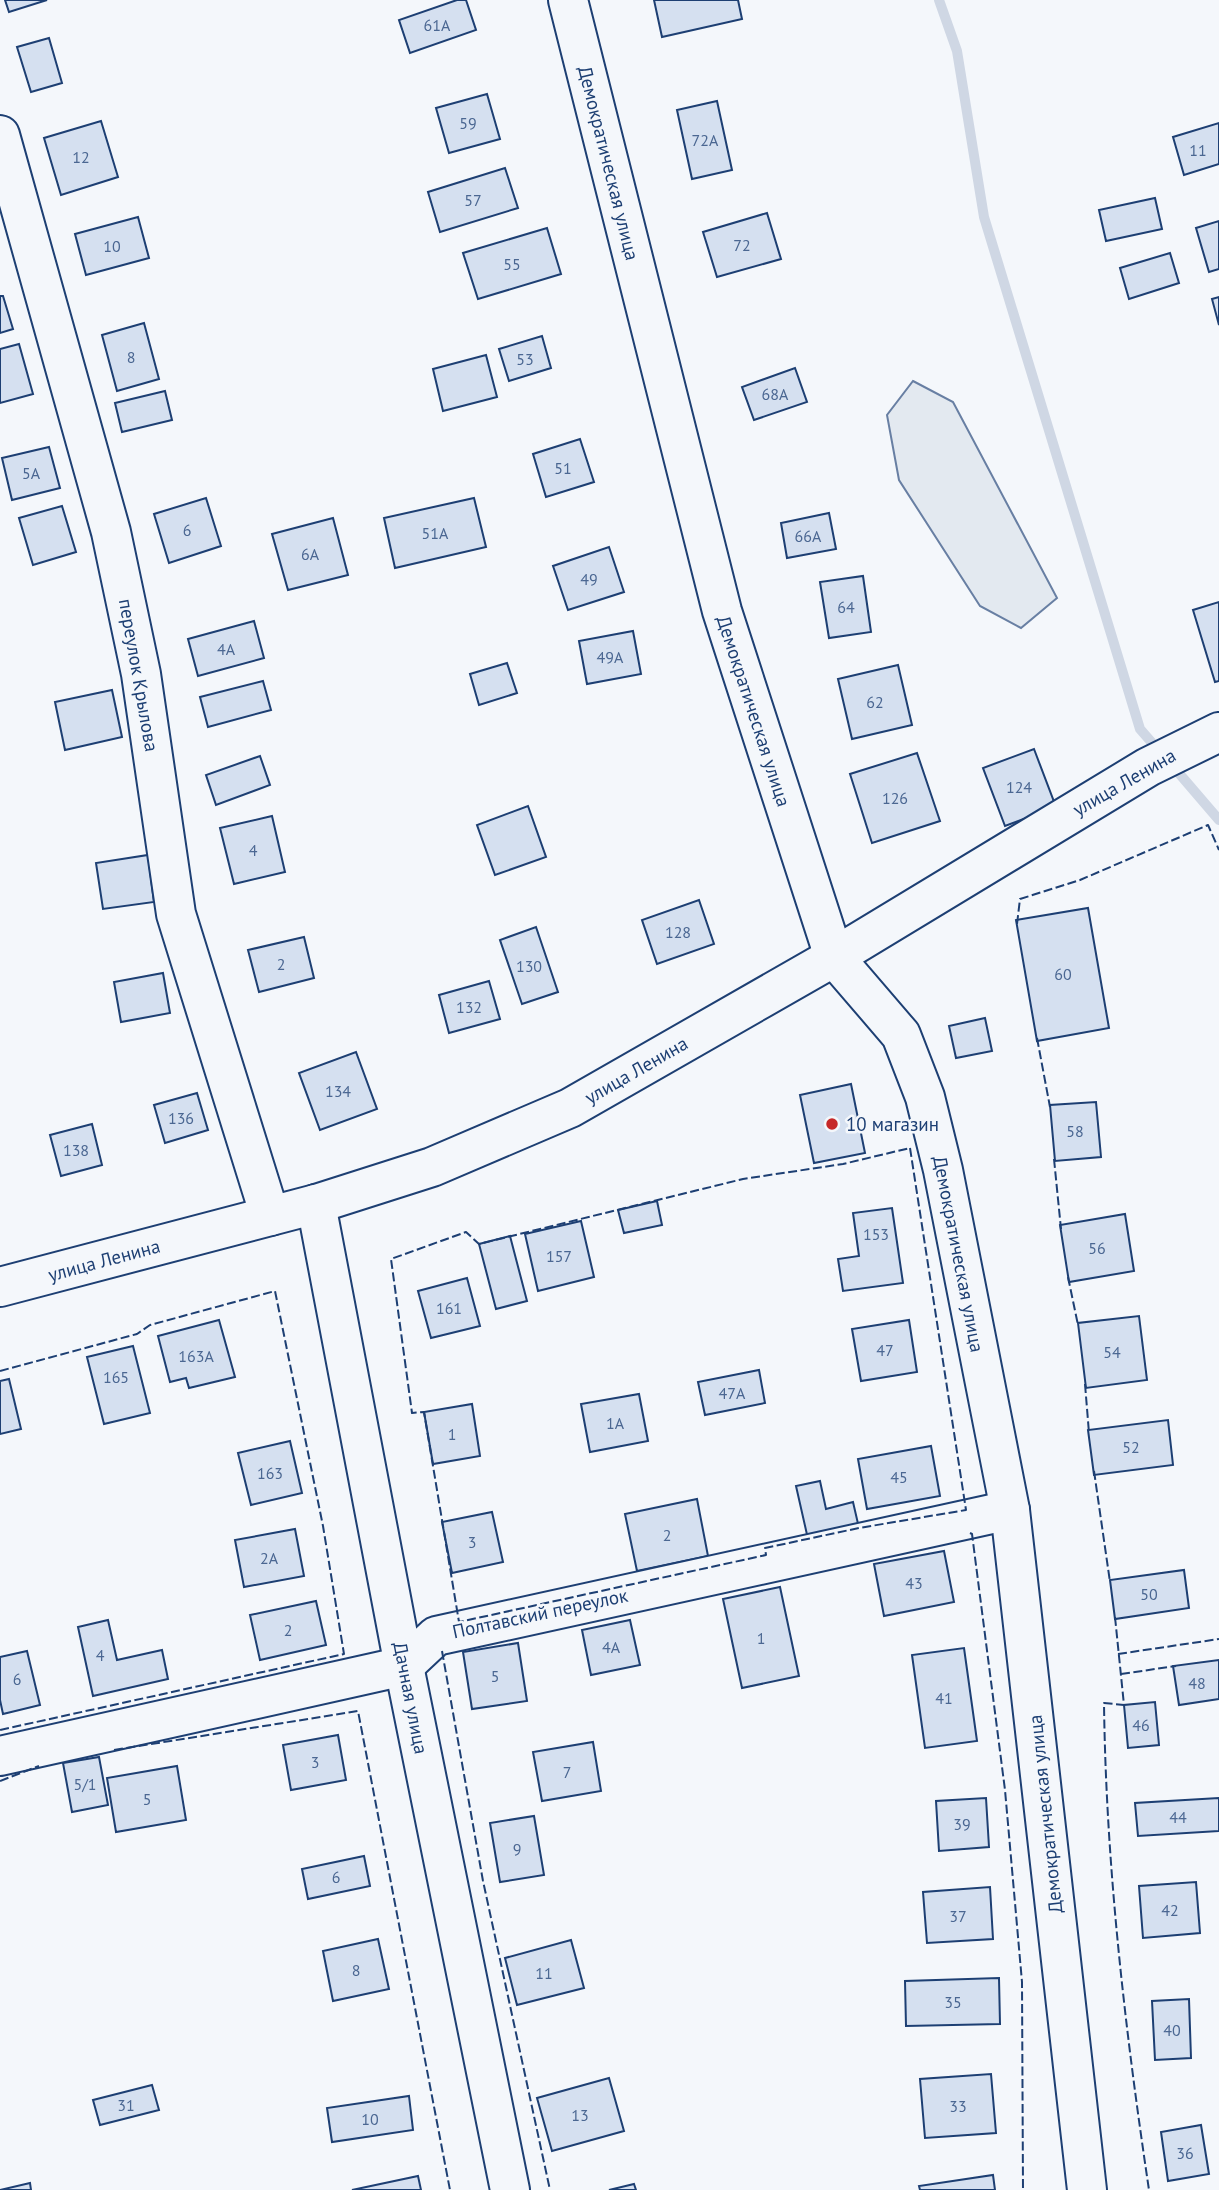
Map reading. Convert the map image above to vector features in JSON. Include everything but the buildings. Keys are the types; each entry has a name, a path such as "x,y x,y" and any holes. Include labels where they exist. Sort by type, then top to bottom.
{"street":[{"name":"Демократическая улица","path":"568,0 722,611 834,957 901,1035 925,1097 943,1170 1010,1510 1087,2190"},
{"name":"переулок Крылова","path":"0,135 111,532 141,674 176,914 270,1216"},
{"name":"улица Ленина","path":"0,1287 316,1204 432,1167 570,1108 834,957 1148,767 1219,732"},
{"name":"Дачная улица","path":"316,1204 404,1666 510,2190"},
{"name":"Полтавский переулок","path":"404,1666 436,1636 1010,1510"},
{"path":"0,1756 404,1666"}],"shaded area":[{"path":"913,381 953,402 1057,598 1021,628 980,606 899,480 887,415"}],"waterway":[{"path":"939,0 957,51 984,217 1140,729 1160,752"},
{"path":"1171,764 1219,820"}],"fence":[{"path":"1017,924 1020,899 1080,880 1208,825 1219,850"},
{"path":"1037,1038 1050,1107"},
{"path":"910,1148 966,1510 859,1528 765,1548 766,1555 459,1622 424,1412 412,1413 391,1259 466,1232 479,1244 743,1179 843,1164 910,1148"},
{"path":"1054,1159 1061,1229"},
{"path":"1068,1277 1078,1325"},
{"path":"0,1371 137,1334 150,1325 275,1291 323,1526 344,1654 0,1730"},
{"path":"1085,1384 1089,1433"},
{"path":"1094,1471 1110,1582"},
{"path":"970,1533 1005,1790 1022,1982 1023,2190"},
{"path":"1115,1617 1124,1705 1104,1703 1108,1825 1125,2008 1149,2190"},
{"path":"1118,1654 1219,1639"},
{"path":"442,1651 483,1881 550,2190"},
{"path":"1121,1674 1176,1666"},
{"path":"114,1750 358,1711 450,2190"},
{"path":"0,1781 39,1766"}],"place":[{"name":"10 магазин","path":"832,1124"}]}
